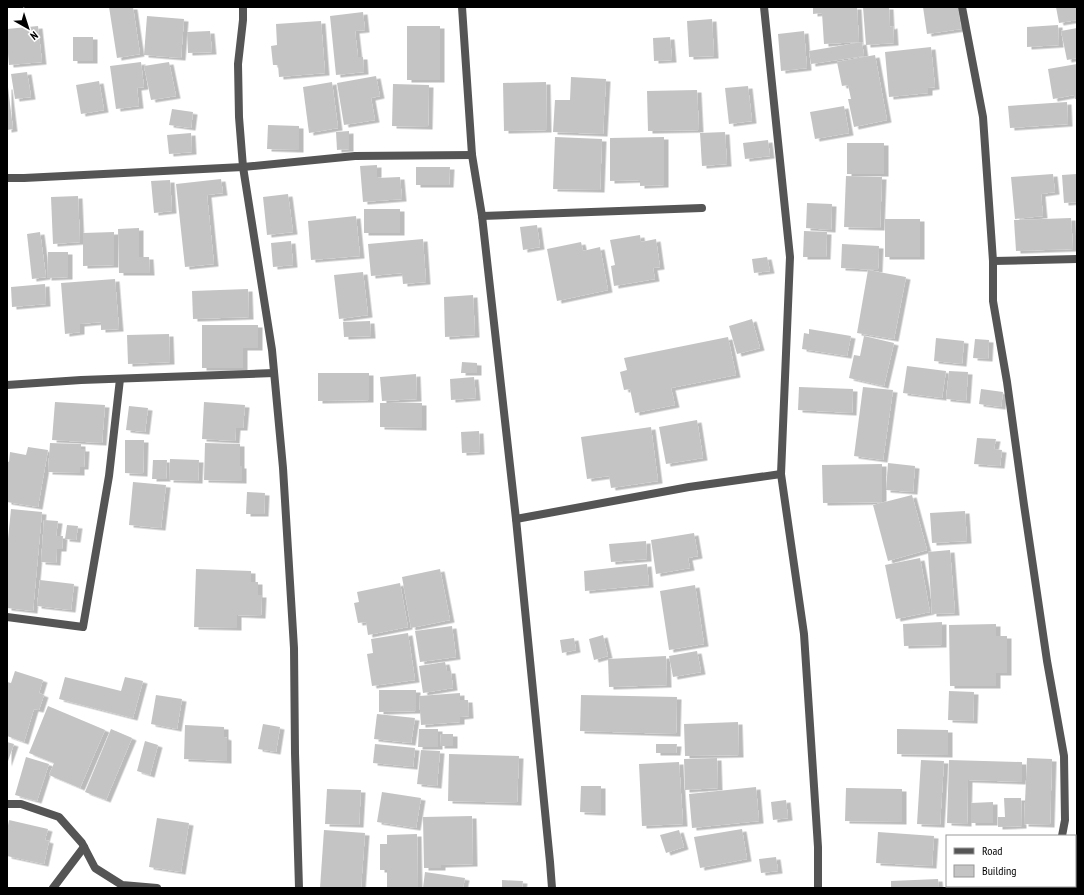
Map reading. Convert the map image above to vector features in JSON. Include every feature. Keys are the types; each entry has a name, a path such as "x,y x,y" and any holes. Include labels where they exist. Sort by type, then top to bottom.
{"street":[{"path":"243,7 238,64 243,167 272,350 283,468 294,648 295,754 299,888"},
{"path":"462,7 472,155 482,216 516,519 552,888"},
{"path":"764,7 790,257 781,474 804,634 818,847 818,888"},
{"path":"962,7 983,117 993,261 993,301 1007,382 1024,505 1064,756 1065,820 1062,835"},
{"path":"7,178 243,167 355,156 472,155"},
{"path":"482,216 702,208"},
{"path":"993,261 1077,259"},
{"path":"7,385 274,373"},
{"path":"7,617 83,627 94,569 108,476 120,379"},
{"path":"516,519 689,487 781,474"},
{"path":"7,804 21,804 59,817 82,843 95,868 122,885 157,888"},
{"path":"53,888 84,847"}],"building":[{"path":"109,7 133,7 140,54 117,58"},
{"path":"813,7 857,7 859,42 824,44 822,13 813,14"},
{"path":"863,7 889,7 890,27 893,26 894,43 866,45"},
{"path":"923,7 958,7 961,29 927,34"},
{"path":"1056,7 1077,7 1077,20 1059,23"},
{"path":"363,12 365,30 355,31 358,57 363,57 364,72 336,75 330,16"},
{"path":"147,16 184,19 181,58 144,55"},
{"path":"712,19 714,56 689,57 687,21"},
{"path":"321,21 325,73 279,77 278,65 273,65 271,46 277,45 276,24"},
{"path":"1058,25 1059,45 1027,47 1027,27"},
{"path":"38,26 42,62 9,65 7,29"},
{"path":"407,26 440,26 440,80 407,80"},
{"path":"1077,28 1077,58 1067,60 1061,31"},
{"path":"210,31 212,52 188,53 187,32"},
{"path":"804,31 807,68 781,71 778,34"},
{"path":"73,37 93,37 93,61 73,61"},
{"path":"670,37 672,60 654,61 653,38"},
{"path":"862,42 864,56 811,64 809,51"},
{"path":"931,47 935,87 928,88 928,93 889,97 885,52"},
{"path":"875,55 887,120 854,127 848,99 851,99 848,85 842,86 837,62"},
{"path":"141,62 144,87 137,88 139,106 116,109 110,66"},
{"path":"169,62 176,96 151,100 144,66"},
{"path":"1077,64 1077,99 1075,99 1074,95 1053,99 1048,69"},
{"path":"27,72 31,97 15,99 11,74"},
{"path":"376,76 380,96 371,98 375,120 344,125 337,83"},
{"path":"571,77 606,79 603,134 553,132 555,100 570,100"},
{"path":"99,81 104,110 81,114 76,85"},
{"path":"332,82 338,128 309,133 303,87"},
{"path":"546,82 547,130 504,131 503,83"},
{"path":"393,84 429,85 428,127 392,126"},
{"path":"748,86 752,121 729,124 725,88"},
{"path":"7,87 13,129 7,130"},
{"path":"697,90 699,130 648,131 647,91"},
{"path":"1067,102 1068,124 1010,128 1008,106"},
{"path":"844,106 849,133 815,139 810,112"},
{"path":"172,109 193,112 191,128 169,125"},
{"path":"268,125 299,126 299,150 267,149"},
{"path":"349,131 349,149 337,150 336,132"},
{"path":"725,132 727,164 702,166 700,133"},
{"path":"191,133 192,152 169,154 167,135"},
{"path":"555,137 602,139 600,190 553,189"},
{"path":"664,137 664,185 640,186 640,180 610,181 610,138"},
{"path":"768,140 770,156 745,159 743,143"},
{"path":"847,143 884,143 884,174 847,174"},
{"path":"377,165 377,178 400,177 402,199 363,202 360,166"},
{"path":"416,167 450,167 449,185 416,185"},
{"path":"1053,174 1055,192 1041,194 1043,216 1015,219 1011,177"},
{"path":"1077,174 1077,202 1064,203 1062,175"},
{"path":"846,176 882,177 880,228 844,227"},
{"path":"221,179 223,193 207,195 214,264 185,267 176,184"},
{"path":"170,180 172,211 154,213 151,181"},
{"path":"288,194 293,232 267,235 263,197"},
{"path":"78,196 80,242 53,244 51,197"},
{"path":"807,203 832,204 831,230 806,228"},
{"path":"364,209 400,209 400,233 364,233"},
{"path":"356,216 360,256 311,260 308,221"},
{"path":"1071,218 1073,249 1016,251 1014,220"},
{"path":"885,219 920,219 920,257 885,257"},
{"path":"537,225 540,247 523,250 520,227"},
{"path":"139,228 139,257 149,257 150,273 119,273 118,229"},
{"path":"804,231 827,232 826,257 803,257"},
{"path":"40,232 46,277 32,279 27,234"},
{"path":"114,232 114,265 83,266 83,233"},
{"path":"640,235 641,242 656,239 660,267 653,268 655,279 614,286 611,266 615,265 610,240"},
{"path":"423,239 426,282 403,284 402,273 371,276 368,244"},
{"path":"291,241 293,265 273,267 271,243"},
{"path":"581,242 583,251 600,247 608,290 557,301 547,249"},
{"path":"842,244 879,246 878,270 841,268"},
{"path":"48,252 68,252 68,277 47,278"},
{"path":"767,257 770,271 754,273 752,259"},
{"path":"868,270 906,277 894,339 857,333"},
{"path":"363,272 368,315 339,319 334,275"},
{"path":"115,279 119,329 101,330 101,322 80,324 80,332 65,334 61,283"},
{"path":"45,284 46,304 12,307 11,287"},
{"path":"248,289 249,317 193,319 192,291"},
{"path":"473,295 475,335 445,337 444,297"},
{"path":"752,319 760,348 737,354 729,326"},
{"path":"370,321 371,336 344,337 343,322"},
{"path":"202,325 258,325 258,348 243,348 243,368 202,368"},
{"path":"809,329 851,336 847,356 802,349 804,333 809,334"},
{"path":"169,334 170,362 128,364 127,335"},
{"path":"864,336 894,343 884,386 849,378 854,355 860,356"},
{"path":"728,337 736,375 671,388 675,405 635,413 630,389 624,390 620,372 627,370 624,358"},
{"path":"936,338 964,341 962,364 934,361"},
{"path":"975,339 989,340 988,359 973,358"},
{"path":"462,362 477,363 477,373 461,373"},
{"path":"907,366 946,371 942,398 903,393"},
{"path":"949,371 968,372 966,401 946,399"},
{"path":"318,373 369,373 369,400 318,401"},
{"path":"416,374 417,399 382,401 380,377"},
{"path":"474,377 476,398 451,400 450,379"},
{"path":"799,387 853,389 852,413 798,410"},
{"path":"863,387 893,390 883,460 854,456"},
{"path":"981,389 1003,392 1001,407 979,404"},
{"path":"55,402 105,405 102,443 52,440"},
{"path":"204,402 245,405 243,428 236,428 235,441 202,439"},
{"path":"380,403 422,403 422,428 380,427"},
{"path":"129,406 148,408 145,432 126,430"},
{"path":"697,420 703,458 666,464 659,427"},
{"path":"651,427 658,481 611,488 609,476 587,479 581,437"},
{"path":"479,431 480,452 462,453 461,432"},
{"path":"977,438 996,439 994,449 1002,450 1000,466 974,464"},
{"path":"125,440 144,440 143,474 125,473"},
{"path":"50,443 81,444 81,449 85,449 84,467 80,467 80,473 48,472"},
{"path":"205,443 240,444 242,481 204,480"},
{"path":"28,447 48,450 38,507 7,502 7,461 9,462 10,452 26,455"},
{"path":"170,459 199,460 198,481 169,480"},
{"path":"153,460 167,460 166,479 152,479"},
{"path":"888,463 915,466 913,492 886,490"},
{"path":"882,464 882,502 823,503 822,465"},
{"path":"133,482 166,485 161,528 129,525"},
{"path":"247,492 265,493 264,514 246,514"},
{"path":"912,495 927,550 888,561 873,505"},
{"path":"11,509 42,512 33,611 7,608 7,549"},
{"path":"965,511 967,541 932,543 930,513"},
{"path":"44,520 58,521 56,536 63,536 62,549 57,549 56,563 41,562"},
{"path":"67,525 78,526 76,540 65,539"},
{"path":"694,533 698,556 688,558 690,568 656,574 651,540"},
{"path":"646,541 647,559 611,562 609,544"},
{"path":"950,550 955,613 932,614 928,552"},
{"path":"920,558 930,612 896,619 885,565"},
{"path":"647,564 649,585 585,591 584,571"},
{"path":"196,569 251,571 251,582 258,582 258,595 262,595 261,616 237,615 237,628 194,627"},
{"path":"440,569 450,620 411,628 402,577"},
{"path":"40,580 74,584 71,610 37,606"},
{"path":"400,583 408,627 368,635 366,622 358,623 354,603 359,602 357,592"},
{"path":"695,585 704,644 669,650 660,591"},
{"path":"942,622 942,645 904,646 903,624"},
{"path":"996,624 996,636 1007,636 1007,673 996,673 996,686 950,686 949,625"},
{"path":"452,626 456,657 420,662 415,631"},
{"path":"408,633 415,680 372,686 367,654 373,653 371,639"},
{"path":"603,635 608,656 594,660 589,639"},
{"path":"574,638 576,650 562,653 560,640"},
{"path":"697,651 701,672 673,677 669,656"},
{"path":"666,656 667,685 609,687 608,659"},
{"path":"445,662 447,671 451,671 453,688 423,693 419,666"},
{"path":"15,671 43,680 39,693 44,695 39,710 34,709 24,742 7,736 7,682 11,683"},
{"path":"65,677 121,691 125,677 143,681 133,718 59,699"},
{"path":"379,690 416,690 416,711 379,712"},
{"path":"949,691 974,692 973,721 948,720"},
{"path":"460,693 460,700 468,700 469,716 460,717 460,722 421,725 419,696"},
{"path":"156,695 182,699 177,729 151,724"},
{"path":"581,695 677,697 676,734 580,731"},
{"path":"48,706 105,730 80,788 49,775 54,763 29,753"},
{"path":"377,714 415,718 411,743 374,739"},
{"path":"738,722 739,755 685,756 684,724"},
{"path":"263,724 280,727 276,752 258,749"},
{"path":"185,725 224,727 224,737 227,738 227,761 184,759"},
{"path":"111,729 132,738 106,800 85,792"},
{"path":"419,729 438,729 438,747 418,747"},
{"path":"897,729 948,730 948,755 897,754"},
{"path":"441,734 453,734 453,746 440,746"},
{"path":"145,741 158,745 150,775 137,771"},
{"path":"7,742 14,744 7,764"},
{"path":"375,744 415,748 413,767 373,763"},
{"path":"656,744 677,744 676,753 656,753"},
{"path":"421,750 440,751 437,786 417,784"},
{"path":"449,754 519,756 517,803 448,801"},
{"path":"26,757 49,764 37,801 15,795"},
{"path":"717,758 718,788 685,790 684,759"},
{"path":"1027,758 1052,759 1050,825 1024,824"},
{"path":"921,760 944,761 940,825 917,824"},
{"path":"949,760 1022,762 1022,782 968,780 967,824 947,823"},
{"path":"679,762 683,824 642,826 639,764"},
{"path":"581,786 601,786 601,813 580,812"},
{"path":"756,787 759,821 692,828 689,794"},
{"path":"846,788 902,789 902,822 845,821"},
{"path":"327,789 361,790 359,825 325,824"},
{"path":"382,792 421,798 416,828 377,822"},
{"path":"1004,798 1021,798 1022,826 998,827 998,817 1005,817"},
{"path":"786,800 788,818 773,820 771,802"},
{"path":"993,802 993,823 971,823 971,803"},
{"path":"472,816 473,864 441,865 441,868 424,868 423,817"},
{"path":"157,818 189,823 181,872 149,867"},
{"path":"9,820 48,829 45,840 49,841 44,864 7,856 7,831"},
{"path":"742,829 747,859 700,868 694,837"},
{"path":"324,830 365,833 361,888 320,888"},
{"path":"679,830 684,847 666,853 660,835"},
{"path":"878,832 934,836 932,866 876,863"},
{"path":"417,834 418,888 387,888 387,870 380,870 380,844 387,844 387,835"},
{"path":"776,857 778,871 761,873 759,859"},
{"path":"425,872 465,878 463,888 423,888"},
{"path":"938,879 939,888 891,888 891,881"},
{"path":"502,880 523,881 522,888 502,888"},
{"path":"946,887 971,887 971,888"}]}
